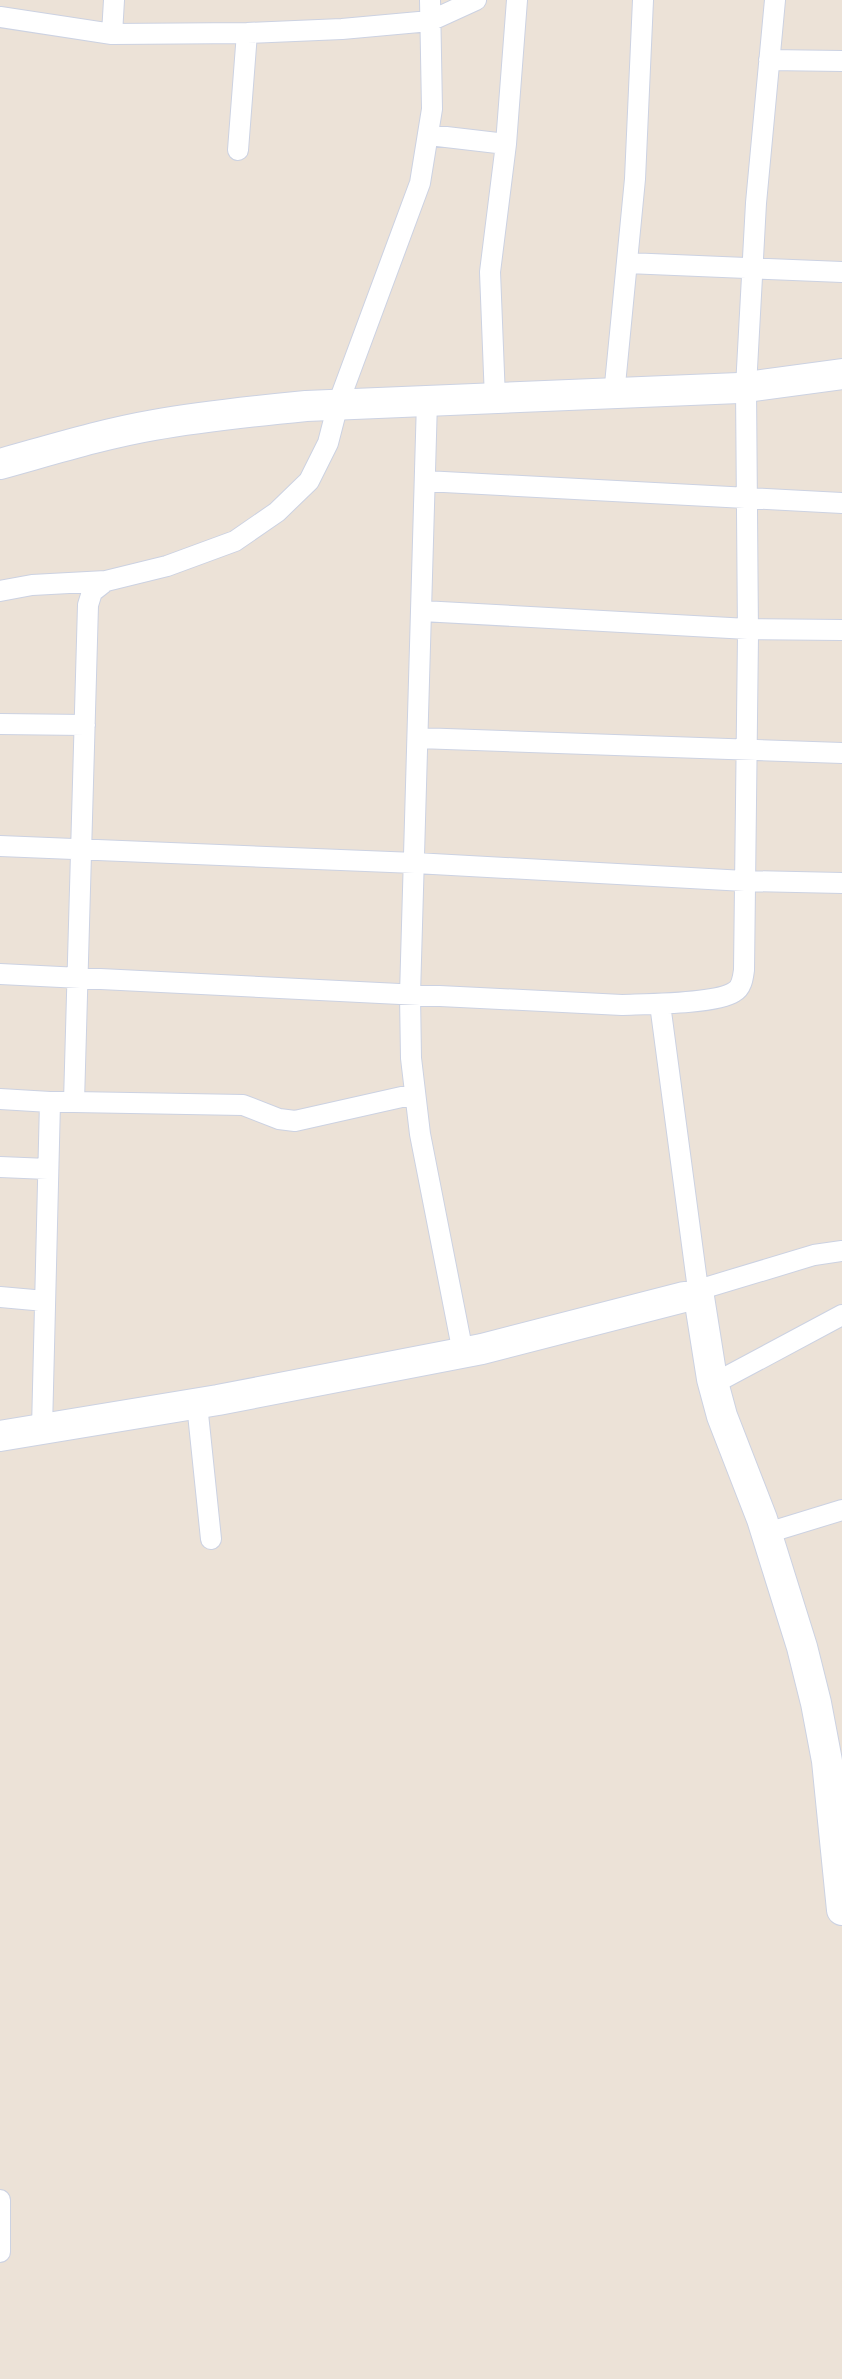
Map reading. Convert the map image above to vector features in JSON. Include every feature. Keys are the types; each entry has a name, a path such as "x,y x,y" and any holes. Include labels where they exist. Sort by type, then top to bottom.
{"street":[{"path":"112,34 114,0"},
{"path":"0,591 32,585 106,581 167,566 235,541 277,512 309,481 328,443 338,404 420,183 432,109 430,0"},
{"path":"0,17 112,34 247,33 430,21 476,0"},
{"path":"495,399 490,272 506,144 517,0"},
{"path":"614,395 635,179 643,0"},
{"path":"0,974 622,1005 717,997 740,987 744,970 748,629 746,387 775,0"},
{"path":"238,150 247,33"},
{"path":"769,60 842,61"},
{"path":"429,135 506,144"},
{"path":"627,263 842,272"},
{"path":"0,464 95,437 154,425 258,411 338,404 614,395 746,387 842,374"},
{"path":"427,401 410,995 411,1058 420,1134 463,1353"},
{"path":"425,481 842,503"},
{"path":"74,1102 88,605 92,592 106,581"},
{"path":"422,611 748,629 842,630"},
{"path":"0,724 85,725"},
{"path":"418,738 842,753"},
{"path":"0,846 842,883"},
{"path":"660,1004 713,1384 722,1416 767,1533 832,1737 842,1910"},
{"path":"0,1099 243,1105 279,1119 295,1121 415,1094"},
{"path":"42,1429 50,1102"},
{"path":"0,1167 48,1169"},
{"path":"0,1436 197,1404 463,1353 699,1294 814,1255 842,1251"},
{"path":"0,1297 45,1301"},
{"path":"713,1384 842,1315"},
{"path":"197,1404 211,1539"},
{"path":"0,1426 42,1429"},
{"path":"767,1533 842,1510"},
{"path":"0,2200 0,2252"}]}
